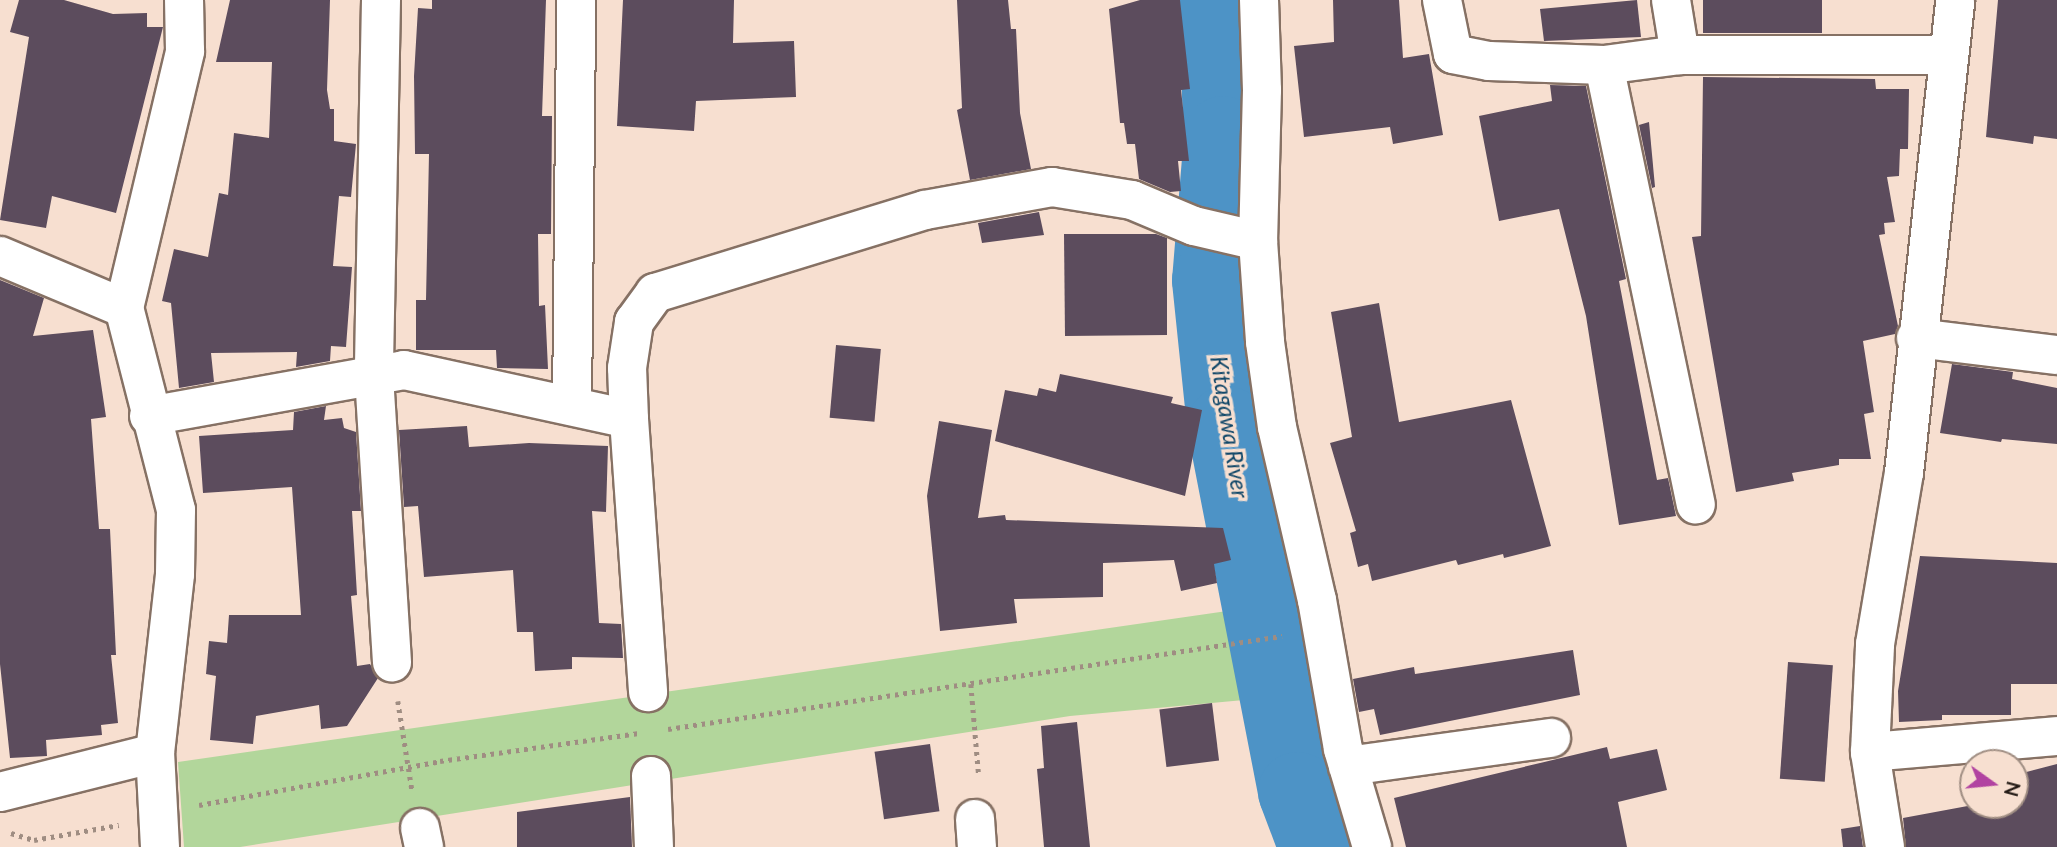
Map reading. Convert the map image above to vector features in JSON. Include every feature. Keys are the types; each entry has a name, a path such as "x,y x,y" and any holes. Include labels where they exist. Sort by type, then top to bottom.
{"street":[{"path":"160,847 155,753 175,574 176,510 149,416 124,308 185,51 184,0"},
{"path":"381,0 374,376 393,662"},
{"path":"572,406 576,0"},
{"path":"1259,0 1262,90 1254,240 1277,427 1317,600 1348,766 1372,847"},
{"path":"1442,0 1453,54 1489,61 1604,65 1680,55 1948,55"},
{"path":"1671,0 1680,55"},
{"path":"1885,847 1870,752 1875,644 1904,472 1916,338 1955,0"},
{"path":"1604,65 1696,504"},
{"path":"648,692 627,368 634,322 655,293 925,210 1052,187 1132,200 1194,226 1254,240"},
{"path":"0,256 124,308"},
{"path":"1916,338 2057,355"},
{"path":"149,416 404,370 629,419"},
{"path":"1870,752 2057,736"},
{"path":"1348,766 1551,738"},
{"path":"0,792 155,753"},
{"path":"651,776 654,847"}],"path":[{"path":"393,662 422,837"},
{"path":"971,684 982,804 976,833"}],"green space":[{"path":"1234,610 1244,700 1070,716 240,847 184,847 178,762"}],"building":[{"path":"19,0 64,0 113,14 147,13 147,27 163,27 116,213 52,196 46,228 0,220 29,37 10,32"},
{"path":"230,0 330,0 327,90 330,109 334,109 334,141 356,144 351,197 339,196 333,266 352,267 346,347 331,346 330,361 296,367 297,352 211,353 214,382 179,388 171,303 162,301 174,249 208,257 219,193 228,195 234,133 269,138 272,62 216,62"},
{"path":"432,0 546,0 542,116 552,116 551,234 538,234 539,306 545,305 548,369 497,368 496,350 416,350 416,300 426,300 429,154 415,154 414,76 418,8 432,9"},
{"path":"623,0 734,0 733,43 794,41 796,97 696,101 694,131 617,126"},
{"path":"957,0 1008,0 1011,29 1016,29 1020,113 1031,169 970,180 957,110 962,108"},
{"path":"1140,0 1180,0 1190,89 1181,90 1189,161 1178,161 1181,191 1170,192 1139,179 1135,144 1127,144 1124,123 1120,123 1109,9"},
{"path":"1333,0 1399,0 1403,58 1429,54 1443,135 1393,144 1390,127 1304,137 1294,46 1334,42"},
{"path":"1637,0 1641,37 1544,41 1540,9"},
{"path":"1703,0 1822,0 1822,33 1703,33"},
{"path":"1998,0 2057,0 2057,139 2034,136 2033,144 1986,137"},
{"path":"1703,77 1875,79 1876,89 1909,89 1908,149 1900,149 1899,176 1887,177 1895,222 1884,223 1885,234 1879,235 1898,326 1895,334 1863,341 1874,412 1864,414 1871,459 1839,459 1839,465 1792,473 1794,481 1736,492 1692,237 1701,236"},
{"path":"1550,85 1586,86 1626,279 1619,281 1657,480 1668,478 1676,516 1619,525 1586,316 1559,209 1499,221 1479,116 1552,101"},
{"path":"1649,122 1655,187 1652,188 1639,125"},
{"path":"1039,212 1044,235 982,243 978,223"},
{"path":"1064,234 1156,234 1167,238 1167,335 1065,336"},
{"path":"0,280 44,298 33,336 93,330 106,417 91,419 99,529 110,529 116,655 111,655 118,723 101,725 102,735 46,740 47,756 10,758 0,664"},
{"path":"1379,303 1399,422 1511,400 1551,546 1504,558 1503,554 1458,565 1456,560 1372,581 1368,564 1358,567 1350,533 1356,531 1330,443 1352,437 1331,312"},
{"path":"836,345 881,349 874,422 830,418"},
{"path":"1952,364 2013,372 2012,379 2057,388 2057,444 2002,439 2001,442 1940,433"},
{"path":"1060,374 1173,397 1171,403 1202,410 1185,496 995,441 1005,390 1037,396 1039,388 1056,392"},
{"path":"326,406 324,420 342,418 344,428 356,432 361,511 352,511 357,595 351,596 357,666 370,664 378,678 347,726 321,729 319,705 256,716 253,744 210,740 216,676 206,674 209,641 227,643 229,615 301,615 292,487 203,493 199,436 293,430 294,412"},
{"path":"939,421 992,430 978,518 1005,515 1006,520 1223,528 1231,560 1214,564 1217,583 1181,591 1174,560 1103,563 1103,597 1014,599 1017,623 940,631 927,496"},
{"path":"467,426 469,447 529,443 608,446 606,512 592,511 599,623 621,624 623,658 572,657 572,669 535,671 533,632 517,632 513,570 424,577 418,506 404,507 399,430"},
{"path":"1920,556 2057,563 2057,684 2011,684 2011,715 1942,715 1942,720 1899,722 1898,691"},
{"path":"1573,650 1580,695 1380,735 1374,709 1359,712 1353,679 1414,667 1415,674"},
{"path":"1788,662 1833,665 1825,782 1780,779"},
{"path":"1212,703 1219,761 1166,767 1159,709"},
{"path":"1077,722 1090,847 1044,847 1037,769 1044,768 1041,726"},
{"path":"930,744 939,811 884,819 875,752"},
{"path":"1607,747 1610,759 1657,749 1667,790 1618,802 1627,847 1406,847 1394,798"},
{"path":"2057,764 2057,847 1906,847 1903,818 1959,808 1959,819 2029,819 2029,771"},
{"path":"630,797 632,847 517,847 517,812"},
{"path":"1860,826 1863,847 1843,847 1841,829"}],"waterway":[{"name":"Kitagawa River","path":"1216,0 1223,135 1211,280 1226,425 1297,791 1318,847"}]}
